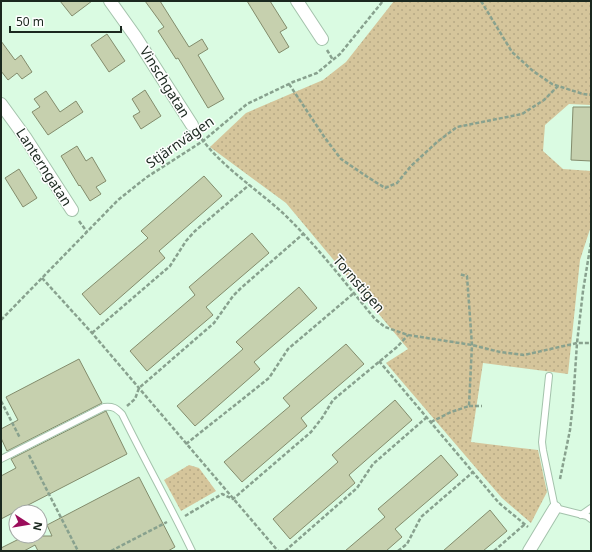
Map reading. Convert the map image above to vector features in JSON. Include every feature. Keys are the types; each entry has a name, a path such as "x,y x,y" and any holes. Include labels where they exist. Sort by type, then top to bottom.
{"street":[{"name":"Vinschgatan","path":"110,1 135,36 192,125"},
{"path":"297,1 322,39"},
{"name":"Lanterngatan","path":"1,104 25,137 72,210"},
{"path":"531,550 555,508"}],"lane":[{"path":"549,376 542,442 555,508 591,519"},
{"path":"1,459 104,407 111,406 117,408 122,414 145,461 177,519 192,551"},
{"path":"581,515 591,508"}],"path":[{"name":"Stjärnvägen","path":"1,320 118,200 147,178 203,141 247,104 289,84 317,73 340,54 383,1"},
{"path":"480,1 512,52 533,70 552,84 583,94 591,95"},
{"path":"289,84 341,159 385,188 396,183 411,166 437,142 457,128 522,114 544,100 558,86"},
{"name":"Tornstigen","path":"203,141 225,165 284,215 303,234 375,319 385,327 408,335 524,355 577,344 591,343"},
{"path":"92,333 170,266 186,241 195,231 249,185"},
{"path":"120,411 135,400 139,388 214,323 233,296 241,288 303,234"},
{"path":"559,486 570,430 582,291 591,242"},
{"path":"459,274 467,276 472,345 469,406"},
{"path":"42,278 92,333 278,551"},
{"path":"186,444 269,378 288,349 354,293"},
{"path":"233,499 311,432 333,400 397,347 408,335"},
{"path":"379,361 499,503 538,536"},
{"path":"1,401 78,551"},
{"path":"431,422 451,412 469,406 482,406"},
{"path":"285,551 357,488 373,464 427,417"},
{"path":"398,551 407,544 421,518 474,472"},
{"path":"111,551 177,519 222,494 233,499"},
{"path":"494,551 525,524"}],"shaded area":[{"path":"394,1 591,1 591,105 569,104 545,125 543,151 563,169 591,171 591,226 580,260 568,374 483,363 471,442 538,450 547,492 531,523 502,498 386,363 408,349 286,203 210,147 246,113 323,80 346,62"},
{"path":"189,465 199,468 216,491 181,511 164,480"}],"building":[{"path":"60,1 92,1 72,16"},
{"path":"145,1 160,1 189,47 202,39 208,49 198,55 224,99 208,108 178,58 176,59 158,31 164,27"},
{"path":"247,1 270,1 287,28 280,32 289,47 279,53"},
{"path":"107,34 125,61 109,72 91,45"},
{"path":"1,41 15,60 21,55 32,72 22,79 17,73 8,80 1,71"},
{"path":"145,90 161,116 141,129 133,116 140,112 132,99"},
{"path":"46,91 60,112 76,101 83,112 48,135 32,112 40,107 34,99"},
{"path":"573,107 591,107 591,161 571,160"},
{"path":"77,146 86,161 92,157 106,181 96,187 101,194 90,201 61,156"},
{"path":"19,169 37,198 23,207 5,178"},
{"path":"204,176 222,196 159,251 165,258 100,315 82,294 148,238 141,231"},
{"path":"252,233 269,253 206,307 213,315 147,371 130,351 195,295 189,287"},
{"path":"299,287 317,308 254,362 260,369 195,426 177,406 243,349 236,342"},
{"path":"346,344 364,364 301,418 307,426 242,482 224,462 290,406 283,398"},
{"path":"79,359 102,403 7,451 1,438 1,429 18,420 6,397"},
{"path":"395,400 412,420 349,475 355,483 290,539 273,519 338,462 332,455"},
{"path":"106,411 127,454 30,504 8,504 8,515 1,519 1,476 16,468 11,459"},
{"path":"441,455 458,475 395,529 402,537 386,551 345,551 385,517 378,509"},
{"path":"139,477 175,547 168,551 38,551 35,545 24,551 1,551 1,548 9,544 48,544 48,536 52,536 48,524"},
{"path":"490,510 507,531 483,551 443,551"}]}
